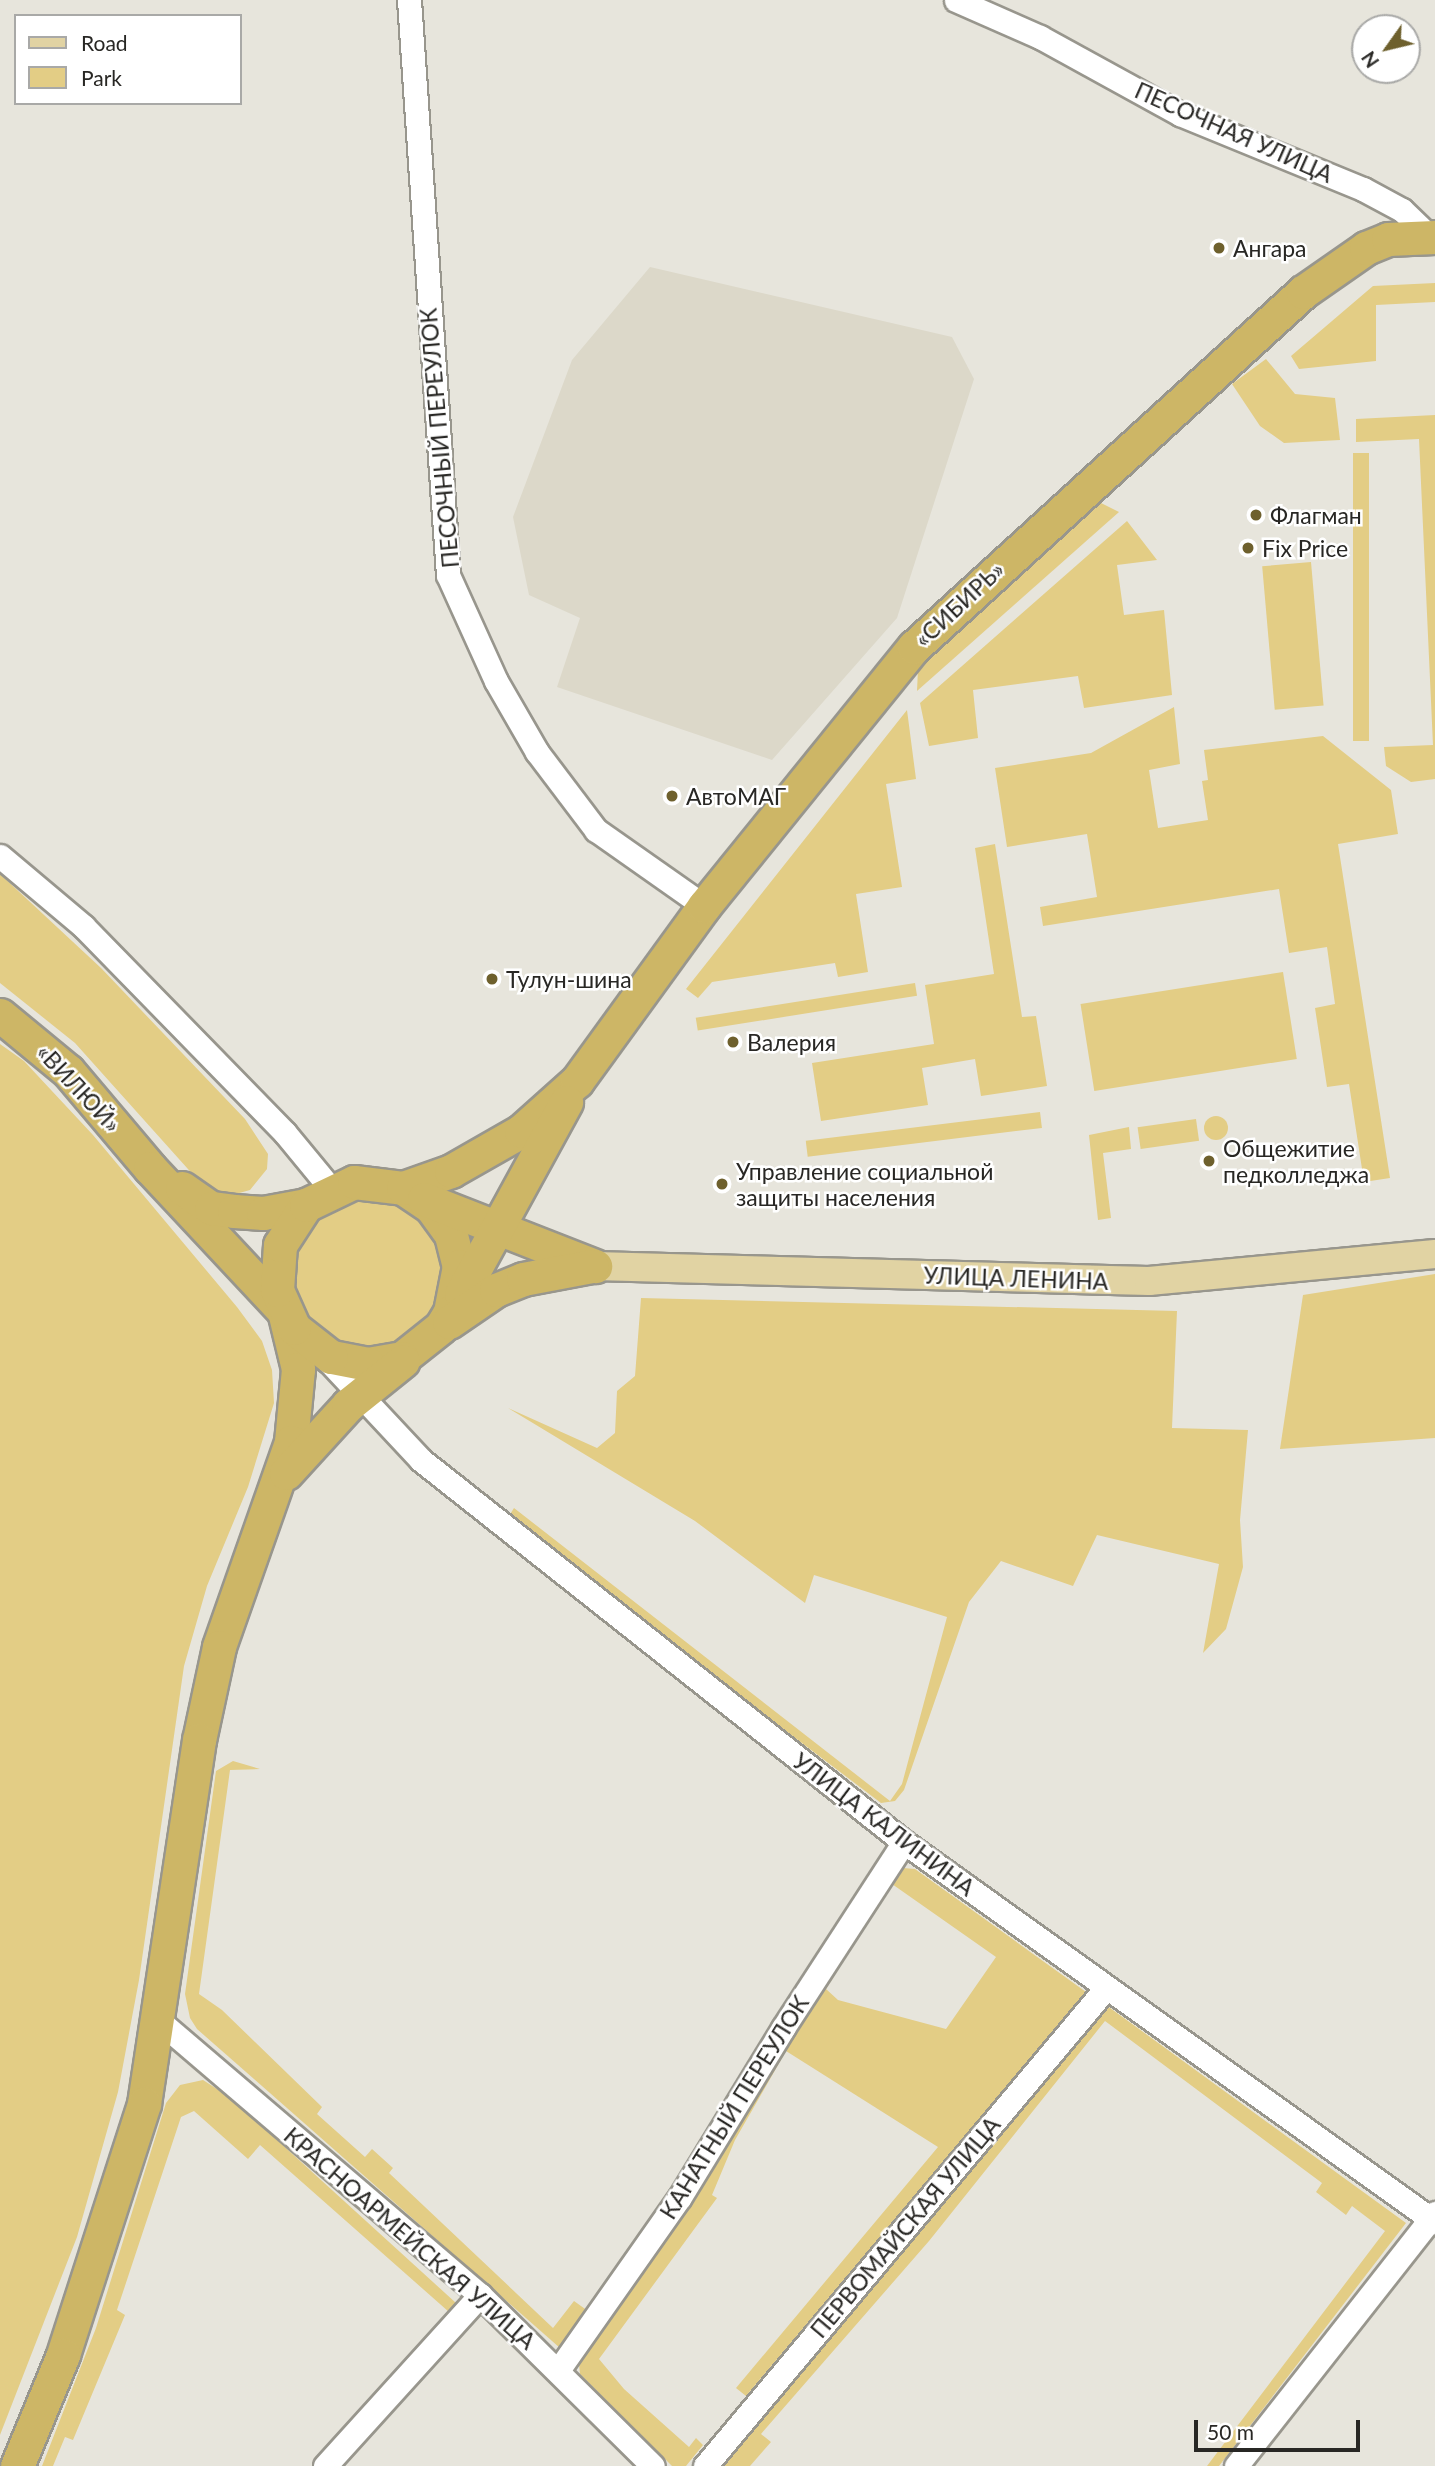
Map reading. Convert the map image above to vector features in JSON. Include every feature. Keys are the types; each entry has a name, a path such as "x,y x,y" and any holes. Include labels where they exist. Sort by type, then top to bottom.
{"highway":[{"name":"«СИБИРЬ»","path":"577,1081 704,906 914,647 1185,394 1347,258 1388,239 1432,237"},
{"name":"«ВИЛЮЙ»","path":"0,1015 68,1071 150,1168"},
{"path":"411,1193 489,1152 521,1130 577,1081"},
{"path":"441,1327 577,1081"},
{"path":"150,1168 211,1208 263,1213 370,1181 411,1193 595,1266"},
{"path":"150,1168 284,1311 316,1349 348,1362 368,1364 418,1349"},
{"path":"411,1193 443,1220 456,1251 456,1298 441,1327"},
{"path":"17,2466 63,2354 144,2104 199,1740 219,1647 291,1442 298,1407 298,1369 277,1290 278,1254 284,1234 319,1197"},
{"path":"275,1486 359,1394 418,1349 441,1327 496,1290 556,1270 595,1266"}],"main road":[{"name":"УЛИЦА ЛЕНИНА","path":"595,1266 1125,1281 1435,1254"}],"street":[{"name":"ПЕСОЧНЫЙ ПЕРЕУЛОК","path":"409,0 448,575 496,681 523,728 596,830 704,906"},
{"name":"ПЕСОЧНАЯ УЛИЦА","path":"956,0 1040,37 1180,114 1363,189 1402,210 1432,237"},
{"path":"0,856 83,926 285,1133 319,1197"},
{"name":"УЛИЦА КАЛИНИНА","path":"316,1349 421,1460 904,1842 1106,1988 1434,2218"},
{"name":"КАНАТНЫЙ ПЕРЕУЛОК","path":"559,2369 680,2197 783,2028 904,1842"},
{"name":"ПЕРВОМАЙСКАЯ УЛИЦА","path":"705,2466 1106,1988"},
{"name":"КРАСНОАРМЕЙСКАЯ УЛИЦА","path":"158,2020 481,2295 559,2369 653,2466"},
{"path":"1236,2466 1434,2218"},
{"path":"326,2466 481,2295"}],"shaded area":[{"path":"650,267 952,337 974,379 897,618 772,760 557,687 580,618 529,595 513,517 572,360"}],"green space":[{"path":"1435,283 1435,302 1376,305 1376,361 1299,369 1291,356 1373,286"},
{"path":"1266,359 1295,394 1335,398 1340,440 1284,443 1260,426 1232,384"},
{"path":"1435,415 1435,779 1411,782 1386,766 1384,747 1433,745 1419,439 1356,442 1356,419"},
{"path":"1353,453 1369,453 1369,741 1353,741"},
{"path":"1099,502 1119,512 917,691 918,669"},
{"path":"1127,521 1157,560 1117,565 1124,615 1164,610 1172,695 1084,708 1078,676 973,690 978,738 929,746 920,703"},
{"path":"1311,562 1324,705 1275,710 1262,566"},
{"path":"1174,707 1180,764 1149,770 1158,828 1208,820 1202,781 1208,780 1204,750 1323,736 1391,790 1398,834 1338,844 1390,1178 1364,1182 1349,1084 1327,1087 1315,1008 1335,1004 1327,947 1289,953 1279,889 1043,926 1040,907 1097,897 1087,834 1007,847 995,768 1091,753"},
{"path":"907,710 916,779 886,784 902,887 856,894 868,972 838,977 835,963 712,982 698,998 686,989"},
{"path":"995,844 1022,1017 1036,1016 1047,1086 981,1096 975,1059 922,1068 928,1105 821,1121 812,1063 934,1044 925,985 994,974 975,848"},
{"path":"0,874 101,968 245,1119 268,1154 267,1169 250,1190 232,1195 212,1190 196,1178 75,1043 0,983"},
{"path":"1283,972 1297,1059 1094,1091 1081,1004"},
{"path":"915,983 917,996 698,1031 696,1018"},
{"path":"0,1044 24,1061 93,1135 237,1307 262,1341 272,1370 274,1403 248,1487 207,1586 184,1666 139,1980 118,2092 77,2237 0,2435"},
{"path":"1040,1112 1042,1128 808,1157 806,1141"},
{"path":"1216,1116 1227,1123 1228,1128 1221,1139 1216,1140 1205,1133 1204,1128 1211,1117"},
{"path":"1196,1119 1199,1141 1141,1149 1138,1127"},
{"path":"1129,1127 1131,1149 1103,1153 1111,1218 1098,1220 1089,1135"},
{"path":"368,1198 397,1204 421,1220 437,1244 443,1273 437,1302 421,1326 397,1342 368,1348 339,1342 315,1326 299,1302 293,1273 299,1244 315,1220 339,1204"},
{"path":"1435,1274 1435,1438 1280,1449 1303,1295"},
{"path":"641,1298 1177,1311 1172,1428 1248,1430 1240,1520 1243,1567 1226,1629 1203,1653 1219,1564 1097,1535 1073,1586 1001,1561 969,1602 904,1790 895,1801 881,1803 507,1519 514,1508 890,1801 902,1784 947,1617 814,1575 805,1603 695,1521 508,1408 597,1448 615,1433 617,1391 635,1376"},
{"path":"233,1761 260,1769 230,1770 199,1994 222,2010 322,2107 317,2114 365,2157 372,2149 393,2168 389,2173 553,2328 574,2301 588,2311 560,2348 197,2029 190,2018 185,1994 216,1771"},
{"path":"903,1868 915,1869 1086,1992 746,2396 736,2388 938,2147 786,2051 735,2140 712,2195 717,2198 599,2359 624,2389 689,2447 696,2438 703,2445 686,2466 672,2466 580,2374 579,2364 705,2181 719,2149 893,1873","holes":["892,1884 996,1957 946,2029 838,2000 826,1989"]},
{"path":"1106,2005 1406,2223 1219,2466 1207,2466 1385,2231 1352,2206 1346,2215 1316,2192 1322,2183 1105,2021 929,2241 761,2434 771,2442 750,2466 721,2466"},
{"path":"203,2080 231,2098 456,2303 449,2312 260,2145 248,2159 194,2111 181,2117 117,2310 125,2315 73,2440 65,2437 53,2466 42,2466 96,2328 166,2103 180,2085"}],"place":[{"name":"Ангара","path":"1219,248"},
{"name":"Флагман","path":"1256,515"},
{"name":"Fix Price","path":"1248,548"},
{"name":"АвтоМАГ","path":"672,796"},
{"name":"Тулун-шина","path":"492,979"},
{"name":"Валерия","path":"733,1042"},
{"name":"Общежитие педколледжа","path":"1209,1161"},
{"name":"Управление социальной защиты населения","path":"722,1184"}]}
